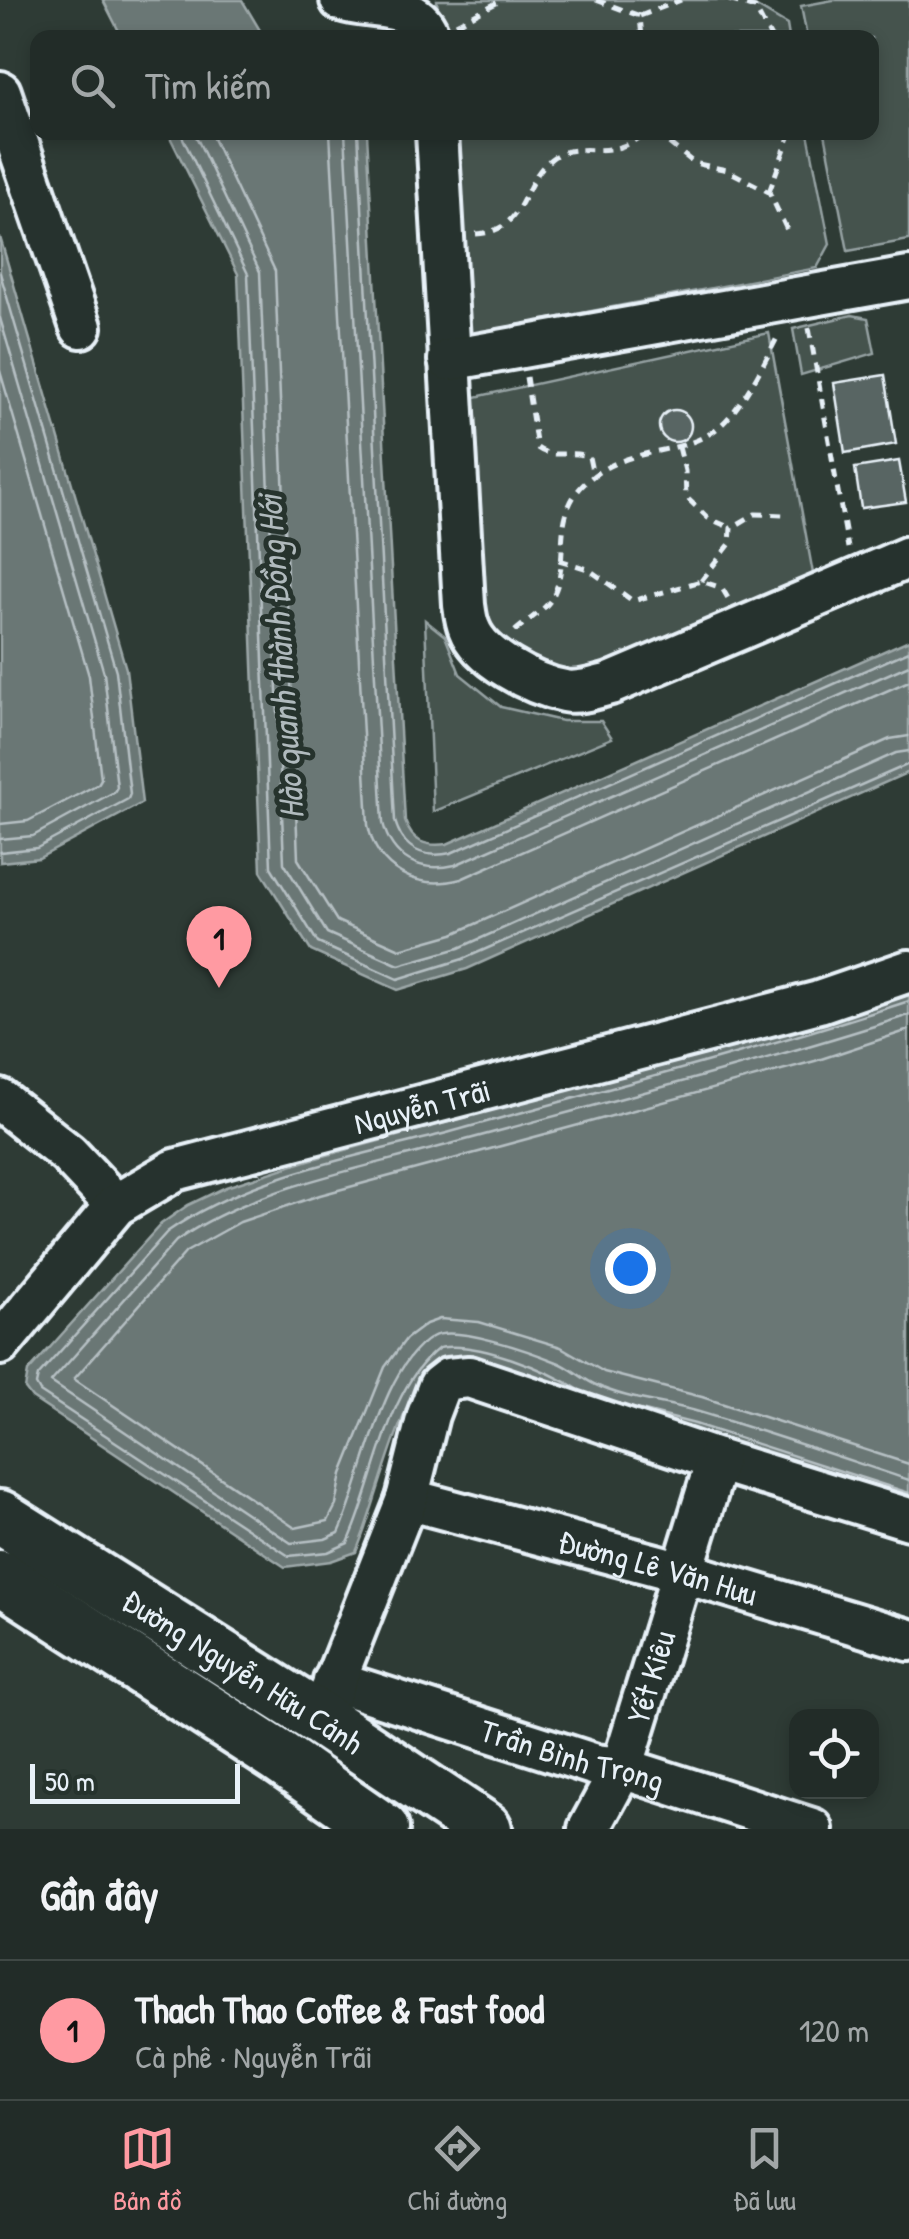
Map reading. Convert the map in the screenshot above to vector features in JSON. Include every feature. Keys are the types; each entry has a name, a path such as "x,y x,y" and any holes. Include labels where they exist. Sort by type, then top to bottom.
{"main road":[{"name":"Đường Nguyễn Hữu Cảnh","path":"0,1517 327,1700 485,1829"},
{"name":"Đường Nguyễn Hữu Cảnh","path":"0,1577 279,1757 382,1829"}],"street":[{"path":"342,0 411,11 421,17 427,30"},
{"path":"0,92 81,327"},
{"path":"437,140 464,605 470,631 485,652 506,668 563,691 587,691 909,558"},
{"path":"450,360 909,278"},
{"name":"Nguyễn Trãi","path":"0,1344 116,1205 174,1170 819,1002 909,971"},
{"path":"0,1100 68,1154 116,1205"},
{"path":"327,1700 406,1499 439,1386 458,1377 469,1376 716,1460 909,1519"},
{"name":"Yết Kiêu","path":"590,1829 622,1768 716,1460"},
{"name":"Đường Lê Văn Hưu","path":"406,1499 682,1572 909,1640"},
{"name":"Trần Bình Trọng","path":"327,1700 622,1768 812,1829"}],"path":[{"path":"446,30 502,0"},
{"path":"596,0 640,16 681,0"},
{"path":"729,0 756,8 767,30"},
{"path":"640,16 641,30"},
{"path":"443,236 486,234 512,222 545,164 562,150 620,148 636,140"},
{"path":"663,140 694,163 727,170 769,192 788,232"},
{"path":"769,192 789,140"},
{"path":"506,668 514,631 550,600 564,512 580,488 593,476 640,452 678,447 719,427 764,363 801,297"},
{"path":"801,297 854,581"},
{"path":"521,347 536,448 547,455 578,452 589,457 593,476"},
{"path":"678,447 686,497 708,518 731,528"},
{"path":"731,528 755,514 784,515"},
{"path":"701,581 730,544 731,528"},
{"path":"559,560 588,569 634,601 701,581 722,588 745,627"}],"shaded area":[{"path":"437,0 745,0 787,25 788,30 439,30"},
{"path":"833,0 909,0 909,240 848,251 826,140 879,140 879,30 806,30 801,6"},
{"path":"446,140 809,140 830,244 817,268 460,336"},
{"path":"852,315 868,318 875,353 801,375 793,329"},
{"path":"769,333 814,579 679,646 556,678 481,634 457,401"},
{"path":"425,620 445,636 460,674 501,707 562,721 601,721 612,738 433,812"}],"water":[{"path":"103,0 242,0 260,30 118,30"},
{"name":"Hào quanh thành Đồng Hới","path":"171,140 367,140 405,821 416,838 426,844 447,844 909,640 909,772 467,969 398,990 311,951 261,871 238,274"},
{"path":"0,237 126,669 142,803 39,858 0,862"},
{"path":"909,991 909,1503 588,1407 538,1380 502,1367 445,1356 428,1373 402,1420 356,1552 331,1561 285,1567 32,1398 25,1389 28,1372 161,1224 188,1205 226,1187 309,1160 805,1025"}],"building":[{"path":"885,375 896,444 845,453 834,383"},
{"path":"675,410 686,415 691,426 686,437 675,442 664,437 659,426 664,415"},
{"path":"899,461 906,502 861,508 855,468"}],"place":[{"name":"Thach Thao Coffee & Fast food","path":"219,988"}]}
